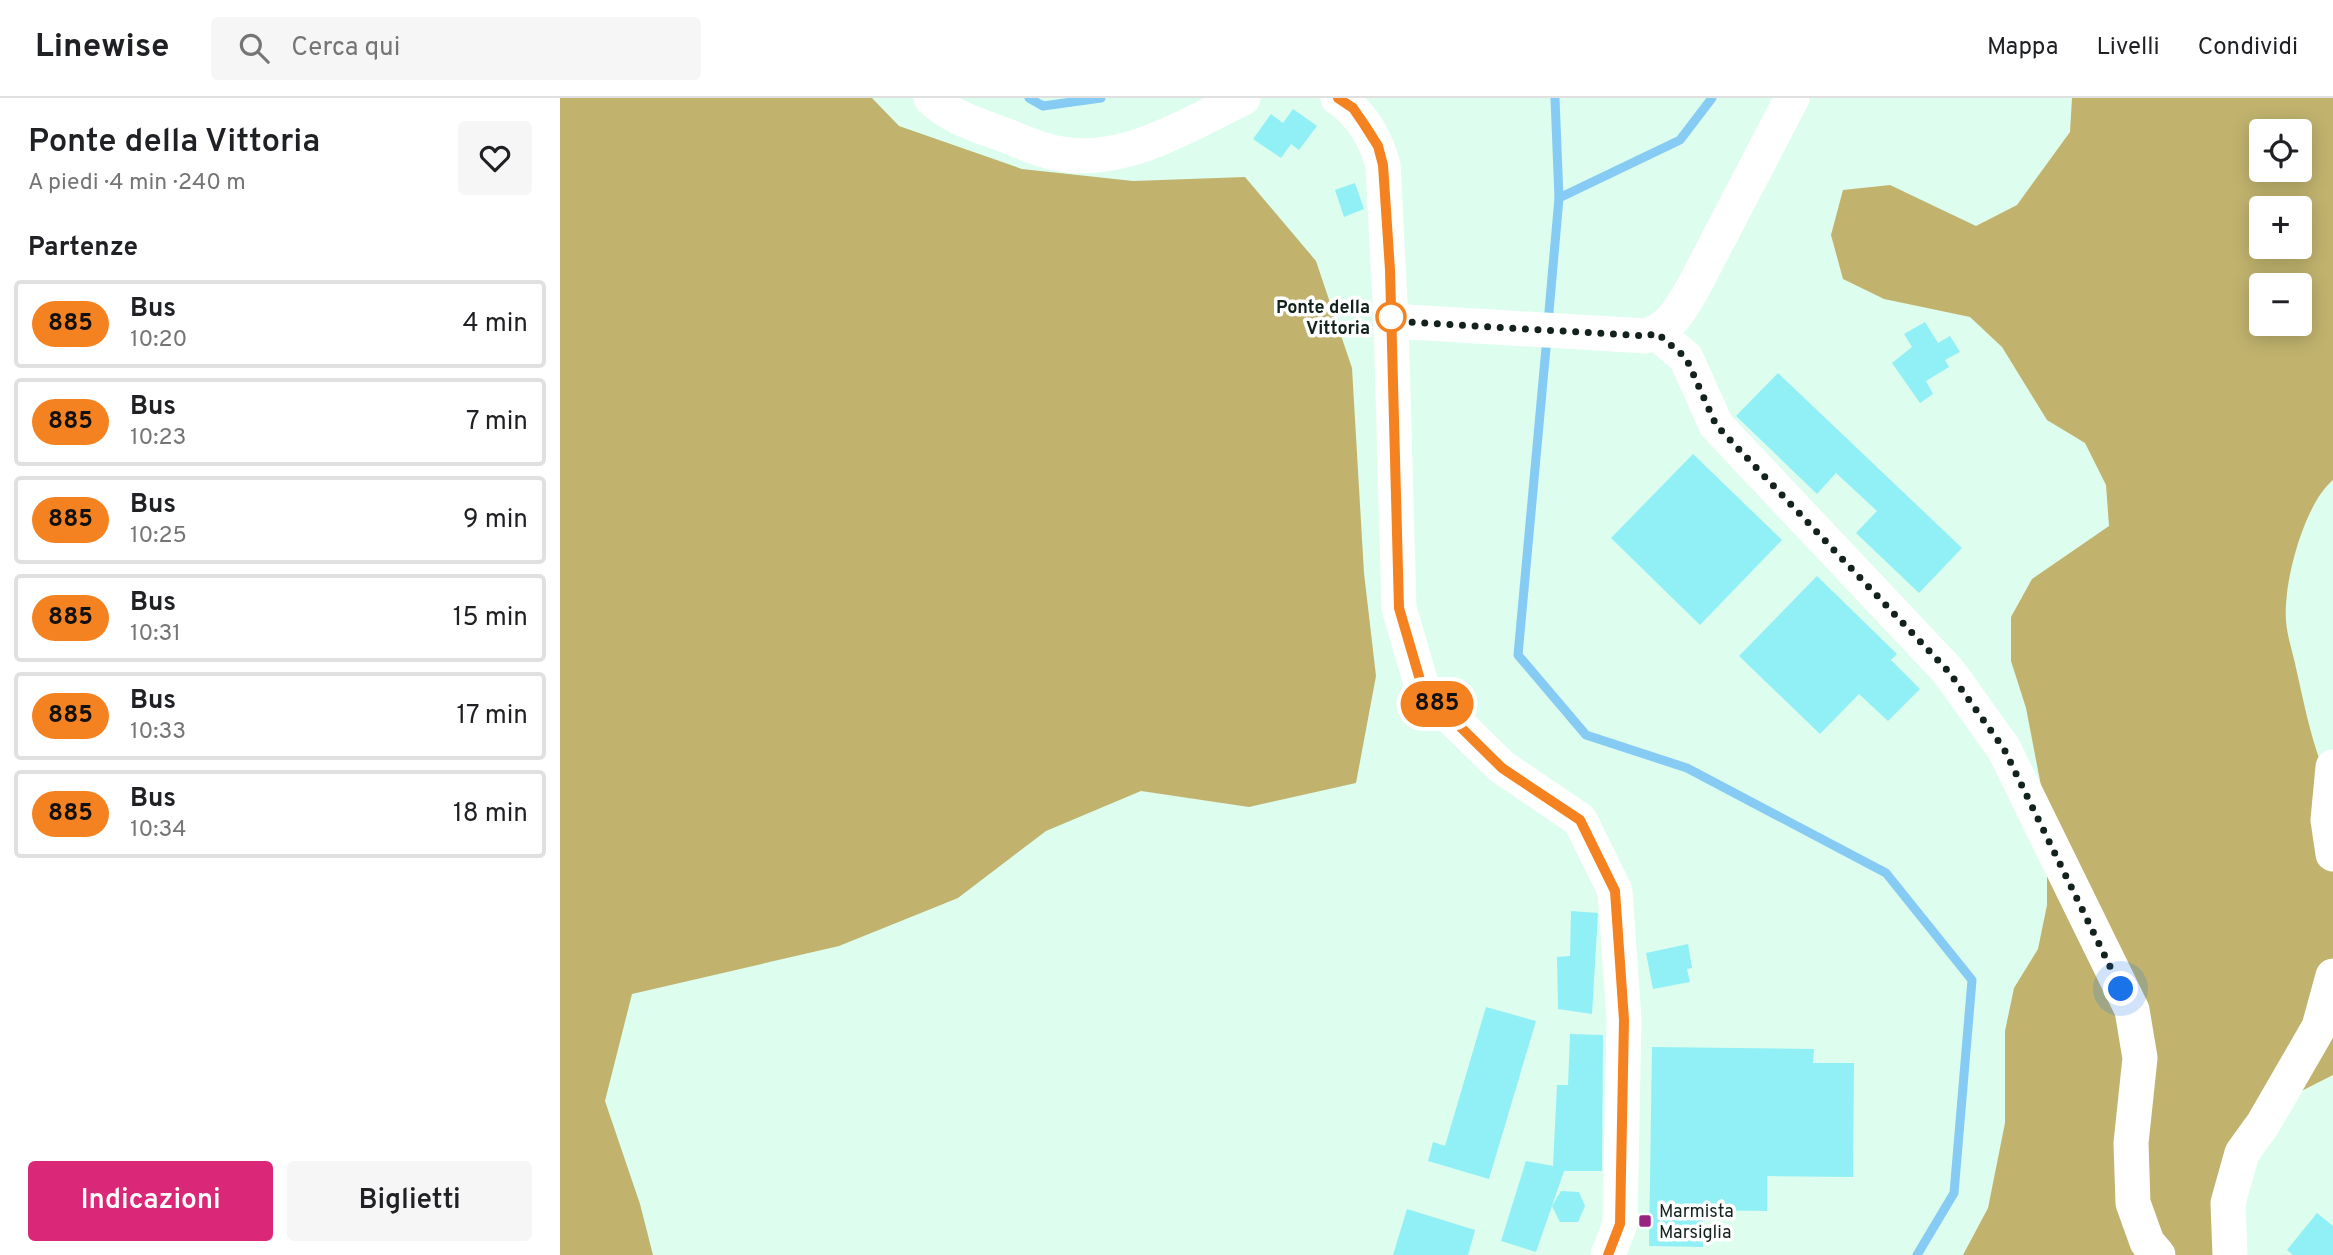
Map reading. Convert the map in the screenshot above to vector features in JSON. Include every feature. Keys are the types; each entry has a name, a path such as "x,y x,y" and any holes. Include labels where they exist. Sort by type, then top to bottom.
{"street":[{"path":"931,98 960,119 1046,150 1067,155 1102,155 1148,143 1243,98"},
{"path":"1338,98 1353,108 1364,124 1378,146 1383,165 1391,321 1399,608 1423,690 1502,768 1580,820 1615,891 1624,1020 1620,1224 1608,1255"},
{"path":"1391,321 1646,336 1657,333 1677,315 1694,286 1793,98"},
{"path":"1657,333 1686,358 1716,425 1949,672 2004,749 2132,1010 2140,1058 2131,1143 2133,1203 2147,1242 2158,1255"},
{"path":"2333,767 2328,820 2333,854"},
{"path":"2230,1255 2228,1203 2242,1153 2263,1124 2319,1027 2333,976"}],"shaded area":[{"path":"560,98 872,98 899,126 1022,169 1133,181 1245,177 1316,261 1352,368 1364,573 1376,676 1356,783 1249,807 1141,791 1046,831 958,898 839,946 632,994 605,1101 640,1204 653,1255 560,1255"},
{"path":"2072,98 2333,98 2333,480 2313,507 2298,545 2288,586 2286,621 2315,746 2333,792 2333,1075 2244,1120 2229,1167 2215,1255 1963,1255 1988,1208 2005,1123 2005,1031 2014,988 2038,949 2047,905 2047,817 2026,708 2011,661 2011,617 2032,579 2109,526 2106,485 2085,443 2047,420 2002,347 1970,317 1884,299 1843,279 1831,235 1843,190 1890,185 1976,226 2017,205 2070,132"}],"building":[{"path":"1293,109 1317,126 1299,150 1291,144 1281,158 1253,139 1271,114 1283,123"},
{"path":"1355,183 1364,209 1344,217 1335,190"},
{"path":"1925,322 1938,343 1950,336 1960,352 1945,360 1949,367 1926,381 1933,394 1920,403 1892,363 1912,347 1904,334"},
{"path":"1778,373 1962,548 1919,593 1856,533 1877,511 1836,473 1817,494 1736,416"},
{"path":"1693,454 1782,540 1700,625 1611,538"},
{"path":"1817,576 1897,654 1891,660 1920,689 1888,721 1859,694 1820,734 1739,656"},
{"path":"1571,911 1598,913 1592,1014 1558,1009 1557,957 1570,956"},
{"path":"1688,944 1692,968 1687,969 1690,982 1653,989 1646,953"},
{"path":"1486,1007 1536,1021 1489,1179 1428,1161 1433,1142 1445,1146"},
{"path":"1570,1034 1603,1035 1602,1171 1564,1171 1536,1252 1501,1241 1526,1161 1553,1166 1557,1085 1568,1085"},
{"path":"1652,1047 1814,1049 1813,1063 1854,1063 1853,1177 1767,1176 1767,1211 1703,1210 1703,1247 1649,1246"},
{"path":"1561,1191 1579,1192 1585,1206 1578,1222 1560,1222 1552,1206"},
{"path":"1407,1209 1475,1230 1468,1255 1393,1255"},
{"path":"2317,1213 2333,1226 2333,1255 2293,1255 2287,1250"}],"waterway":[{"path":"1029,98 1043,106 1101,98"},
{"path":"1548,323 1559,198 1555,98"},
{"path":"1559,198 1680,140 1712,98"},
{"path":"1547,337 1518,655 1586,735 1687,768 1886,873 1972,980 1954,1193 1917,1255"}],"bus line":[{"name":"885","path":"1338,98 1353,108 1364,124 1378,146 1383,165 1390,270 1399,608 1423,690 1502,768 1580,820 1615,891 1624,1020 1620,1224 1608,1255"}],"place":[{"name":"Ponte della Vittoria","path":"1391,317"},
{"name":"Marmista Marsiglia","path":"1645,1221"}],"route":[{"path":"1391,317 1391,321 1646,336 1657,333 1686,358 1716,425 1949,672 2004,749 2121,989"}]}
